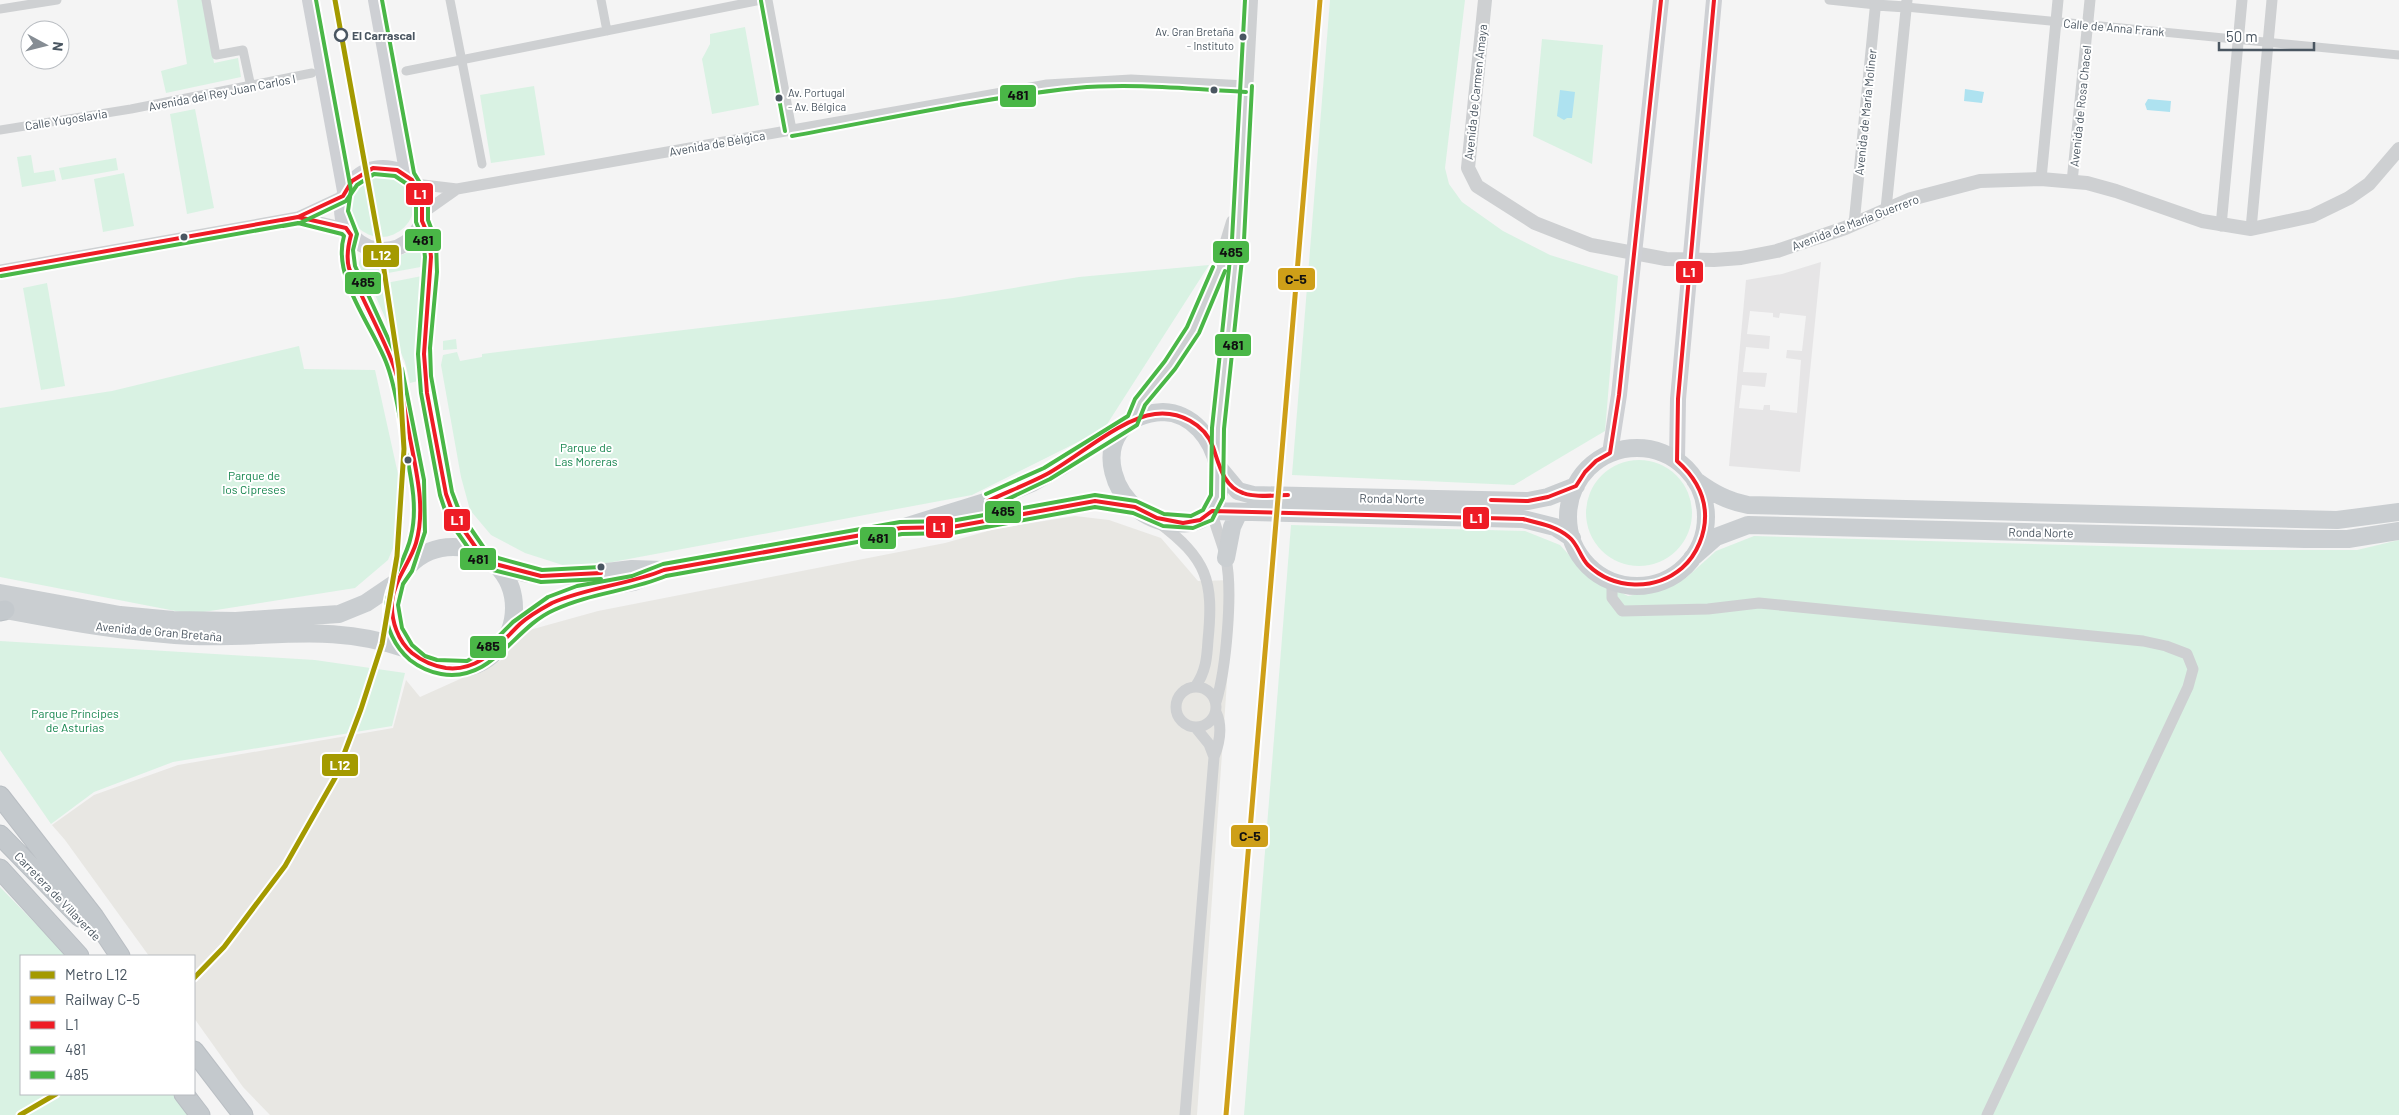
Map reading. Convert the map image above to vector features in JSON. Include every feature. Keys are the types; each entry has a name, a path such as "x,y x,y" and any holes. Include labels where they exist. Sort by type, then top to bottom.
{"highway":[{"path":"0,796 94,917 119,955"},
{"name":"Carretera de Villaverde","path":"0,835 58,893 115,955"},
{"name":"Carretera de Villaverde","path":"0,869 78,955"},
{"path":"195,1052 242,1115"},
{"path":"185,1095 200,1115"}],"main road":[{"path":"310,0 344,193 342,212 348,231 347,250 349,268 396,372 418,481 420,524 393,597 392,613 396,630 408,650 422,661 435,666 448,668 469,667 493,653 506,636 534,613 558,600 589,590 634,582 664,570 901,528 1017,489 1062,466 1097,441 1157,412 1174,413 1199,427 1208,437 1217,462 1218,491 1212,511 1200,520 1188,523 1151,516 1134,507 1105,501 1088,502 952,527 901,528"},
{"path":"376,0 412,180 422,198 423,217 429,237 431,257 424,354 427,393 448,500 458,523 479,552 495,564 508,582 513,602 511,623 506,636"},
{"path":"1610,453 1635,255 1661,0"},
{"path":"1677,461 1678,399 1714,0"},
{"path":"344,193 352,181 362,173 373,168 397,170 412,180"},
{"path":"348,231 360,243 371,248 390,249 407,242 416,232 423,217"},
{"path":"1129,424 1113,449 1112,468 1120,491 1134,507"},
{"name":"Ronda Norte","path":"2399,512 2328,520 1748,505 1728,501 1714,494 1695,480 1677,461 1661,452 1644,448 1610,453 1596,461 1585,472 1576,486 1570,503 1568,521 1572,538 1587,564 1612,581 1634,586 1656,583 1676,574 1716,536 1748,525 2305,539 2348,538 2399,531"},
{"name":"Ronda Norte","path":"1217,462 1238,491 1253,495 1528,500 1548,496 1576,486"},
{"name":"Ronda Norte","path":"1692,558 1702,540 1706,520 1704,499 1695,480"},
{"name":"Ronda Norte","path":"1212,511 1523,520 1555,527 1572,538"},
{"path":"1226,558 1232,527 1239,512"},
{"path":"402,575 422,556 442,548 460,547 479,552"},
{"path":"495,564 516,571 547,576 632,568 664,570"},
{"name":"Avenida de Gran Bretaña","path":"1,606 173,620 236,621 339,614 366,603 402,575"},
{"name":"Avenida de Gran Bretaña","path":"1,606 104,628 190,636 228,637 312,632 339,633 370,637 408,650"}],"street":[{"path":"0,9 57,0"},
{"path":"206,0 216,55 243,50 251,87"},
{"path":"450,0 482,164"},
{"path":"601,0 607,31"},
{"path":"406,71 761,0"},
{"path":"767,0 791,130"},
{"path":"1217,462 1238,240 1251,0"},
{"name":"Avenida de Carmen Amaya","path":"1485,0 1468,168 1477,186 1535,223 1591,245 1635,255 1666,259"},
{"name":"Calle de Anna Frank","path":"1829,0 1906,4 2056,22 2399,55"},
{"path":"2041,179 2058,0"},
{"name":"Avenida de Rosa Chacel","path":"2072,182 2090,0"},
{"path":"2221,226 2242,0"},
{"path":"2251,229 2272,0"},
{"name":"Avenida de María Moliner","path":"1854,224 1876,2"},
{"path":"1886,209 1906,4"},
{"name":"Avenida del Rey Juan Carlos I","path":"131,110 312,73"},
{"name":"Avenida de Bélgica","path":"457,189 1019,89 1077,82 1147,80 1246,86"},
{"name":"Calle Yugoslavia","path":"1,126 131,110"},
{"name":"Avenida de María Guerrero","path":"1666,259 1741,258 1777,251 1854,224 1911,199 1980,181 2041,179 2072,182 2116,191 2202,222 2251,229 2312,216 2349,198 2369,184 2399,149"},
{"path":"412,180 457,189"},
{"path":"423,217 457,189"},
{"path":"0,270 298,217 344,193"},
{"path":"1129,424 1140,402 1180,352 1197,322 1222,262 1240,195"},
{"path":"298,217 348,231"},
{"path":"1196,728 1207,724 1216,707 1221,685 1228,602 1226,558 1212,511"},
{"path":"1151,516 1187,547 1201,566 1208,583 1211,608 1206,662 1195,687"},
{"path":"1612,581 1612,598 1622,611 1708,609 1759,603 2142,641 2166,646 2187,654 2193,669 2188,687 1988,1115"},
{"path":"1184,1115 1214,757 1219,740 1220,722 1216,707 1207,690 1195,687 1186,689 1179,696 1176,709 1181,720 1196,728 1209,744 1214,757"}],"shaded area":[{"path":"1821,262 1800,472 1729,466 1746,280 1782,274","holes":["1750,311 1773,313 1773,317 1779,318 1780,313 1806,316 1802,351 1787,350 1786,358 1801,360 1797,413 1770,410 1770,405 1764,405 1763,410 1739,408 1742,385 1765,387 1767,373 1743,372 1746,347 1769,349 1770,336 1747,334"]},
{"path":"1075,516 1109,520 1161,538 1198,581 1234,580 1197,1115 270,1115 243,1087 195,1019 195,955 148,955 65,840 52,825 94,795 178,765 393,728 406,680 420,697 500,661 526,631 598,611 945,543 995,529"}],"green space":[{"path":"177,0 202,0 214,63 238,58 241,77 166,93 161,71 187,64"},
{"path":"1330,0 1465,0 1445,168 1449,184 1462,202 1503,231 1550,255 1618,276 1605,431 1514,485 1292,475"},
{"path":"745,27 759,105 712,114 702,59 710,44 710,34"},
{"path":"1542,39 1603,45 1592,164 1533,136"},
{"path":"534,86 545,155 491,163 480,95"},
{"path":"195,109 214,208 187,214 170,114"},
{"path":"31,155 34,173 54,170 56,181 22,187 17,157"},
{"path":"116,158 118,170 62,180 59,168"},
{"path":"381,171 394,174 404,181 411,191 414,204 411,217 404,227 394,234 381,237 368,234 358,227 351,217 348,204 351,191 358,181 368,174"},
{"path":"124,173 134,226 103,232 94,179"},
{"path":"416,247 423,251 426,266 361,278 358,265 361,257 383,258 396,256"},
{"name":"Parque de Las Moreras","path":"1209,265 1104,429 972,495 575,569 525,553 491,535 470,510 461,477 441,365 443,355 457,352 460,361 482,357 482,354 953,298 1079,277"},
{"path":"422,276 416,366 418,381 410,383 405,362 371,286"},
{"path":"47,283 65,386 41,390 23,288"},
{"path":"456,339 457,349 443,350 443,341"},
{"name":"Parque de los Cipreses","path":"299,346 304,369 375,370 400,483 404,522 388,560 355,588 191,614 0,577 0,408 112,391"},
{"path":"1639,460 1659,464 1677,475 1688,493 1692,513 1688,533 1677,551 1659,562 1639,566 1619,562 1601,551 1590,533 1586,513 1590,493 1601,475 1619,464"},
{"path":"1291,525 1525,531 1560,545 1589,577 1628,596 1668,588 1686,578 1716,551 1754,536 2244,550 2357,550 2399,540 2399,1115 1244,1115"},
{"name":"Parque Príncipes de Asturias","path":"0,641 315,660 405,673 392,726 173,762 94,792 51,824 0,750"},
{"path":"0,887 66,955 20,955 20,1095 179,1095 191,1115 0,1115"}],"water":[{"path":"1965,89 1984,92 1982,103 1964,101"},
{"path":"1560,90 1575,92 1572,118 1564,120 1557,116"},
{"path":"2148,99 2171,101 2170,112 2147,110 2145,104"}],"metro line":[{"name":"L12","path":"195,977 224,947 285,866 335,778 361,709 382,644 397,556 404,449 399,369 384,270 335,0"},
{"name":"L12","path":"20,1115 54,1095"}],"rail line":[{"name":"C-5","path":"1226,1115 1320,0"}],"transit line":[{"name":"485","path":"316,0 351,190 348,211 357,234 353,250 355,266 402,369 424,480 425,532 412,571 403,584 398,605 402,628 412,645 425,656 437,660 467,661 483,652 513,622 548,597 577,586 632,576 663,564 900,522 951,521 1095,495 1136,501 1164,514 1191,516 1203,510 1211,495 1212,428 1232,240 1245,0"},
{"name":"485","path":"382,0 414,173 428,196 428,220 436,241 437,272 430,348 431,376 452,492 460,513 484,548 498,558 542,570 601,567"},
{"name":"L1","path":"1491,500 1528,501 1548,497 1576,486 1585,472 1596,461 1610,453 1619,395 1661,0"},
{"name":"L1","path":"0,270 298,217 346,228 351,235 348,252 349,268 386,346 398,380 404,403 420,499 419,529 416,543 393,594 392,609 394,623 399,637 412,653 428,663 446,668 469,666 479,661 496,648 524,621 552,603 580,593 664,570 901,528 952,527 1095,501 1135,507 1157,518 1183,523 1200,520 1212,511 1523,519 1547,525 1564,533 1575,543 1588,565 1598,573 1622,583 1647,584 1671,576 1687,563 1700,543 1705,521 1704,505 1697,484 1677,461 1678,399 1714,0"},
{"name":"481","path":"761,1 785,131"},
{"name":"481","path":"792,136 969,103 1076,88 1139,86 1246,92"},
{"name":"481","path":"1,276 298,223 342,234 344,236 343,268 348,284 386,362 391,377 413,494 414,508 411,536 387,598 387,622 396,643 410,660 433,672 459,675 475,670 489,662 526,629 554,610 568,604 666,576 902,534 953,533 1095,507 1133,513 1163,526 1193,528 1212,520 1223,498 1224,429 1244,240 1252,86"},
{"name":"L1","path":"282,220 298,217 343,196 352,181 373,168 397,170 412,180 422,198 422,221 429,237 431,257 424,354 427,393 446,494 454,516 479,552 495,564 541,576 601,573"},
{"name":"481","path":"283,226 300,223 346,201 357,185 374,174 395,176 407,184 416,200 416,222 423,239 425,257 418,354 421,393 440,495 448,519 474,556 493,570 541,582 601,579"},
{"name":"485","path":"986,494 1044,468 1128,416 1135,399 1165,361 1187,327 1213,267"},
{"name":"481","path":"991,507 1050,479 1137,425 1145,405 1175,369 1199,333 1225,271"},
{"name":"L1","path":"988,501 1047,474 1114,430 1142,417 1155,414 1182,417 1204,432 1213,447 1226,480 1236,490 1254,495 1288,495"}],"place":[{"name":"El Carrascal","path":"341,35"},
{"name":"Av. Gran Bretaña - Instituto","path":"1243,37"},
{"name":"Av. Portugal - Av. Bélgica","path":"779,98"}]}
